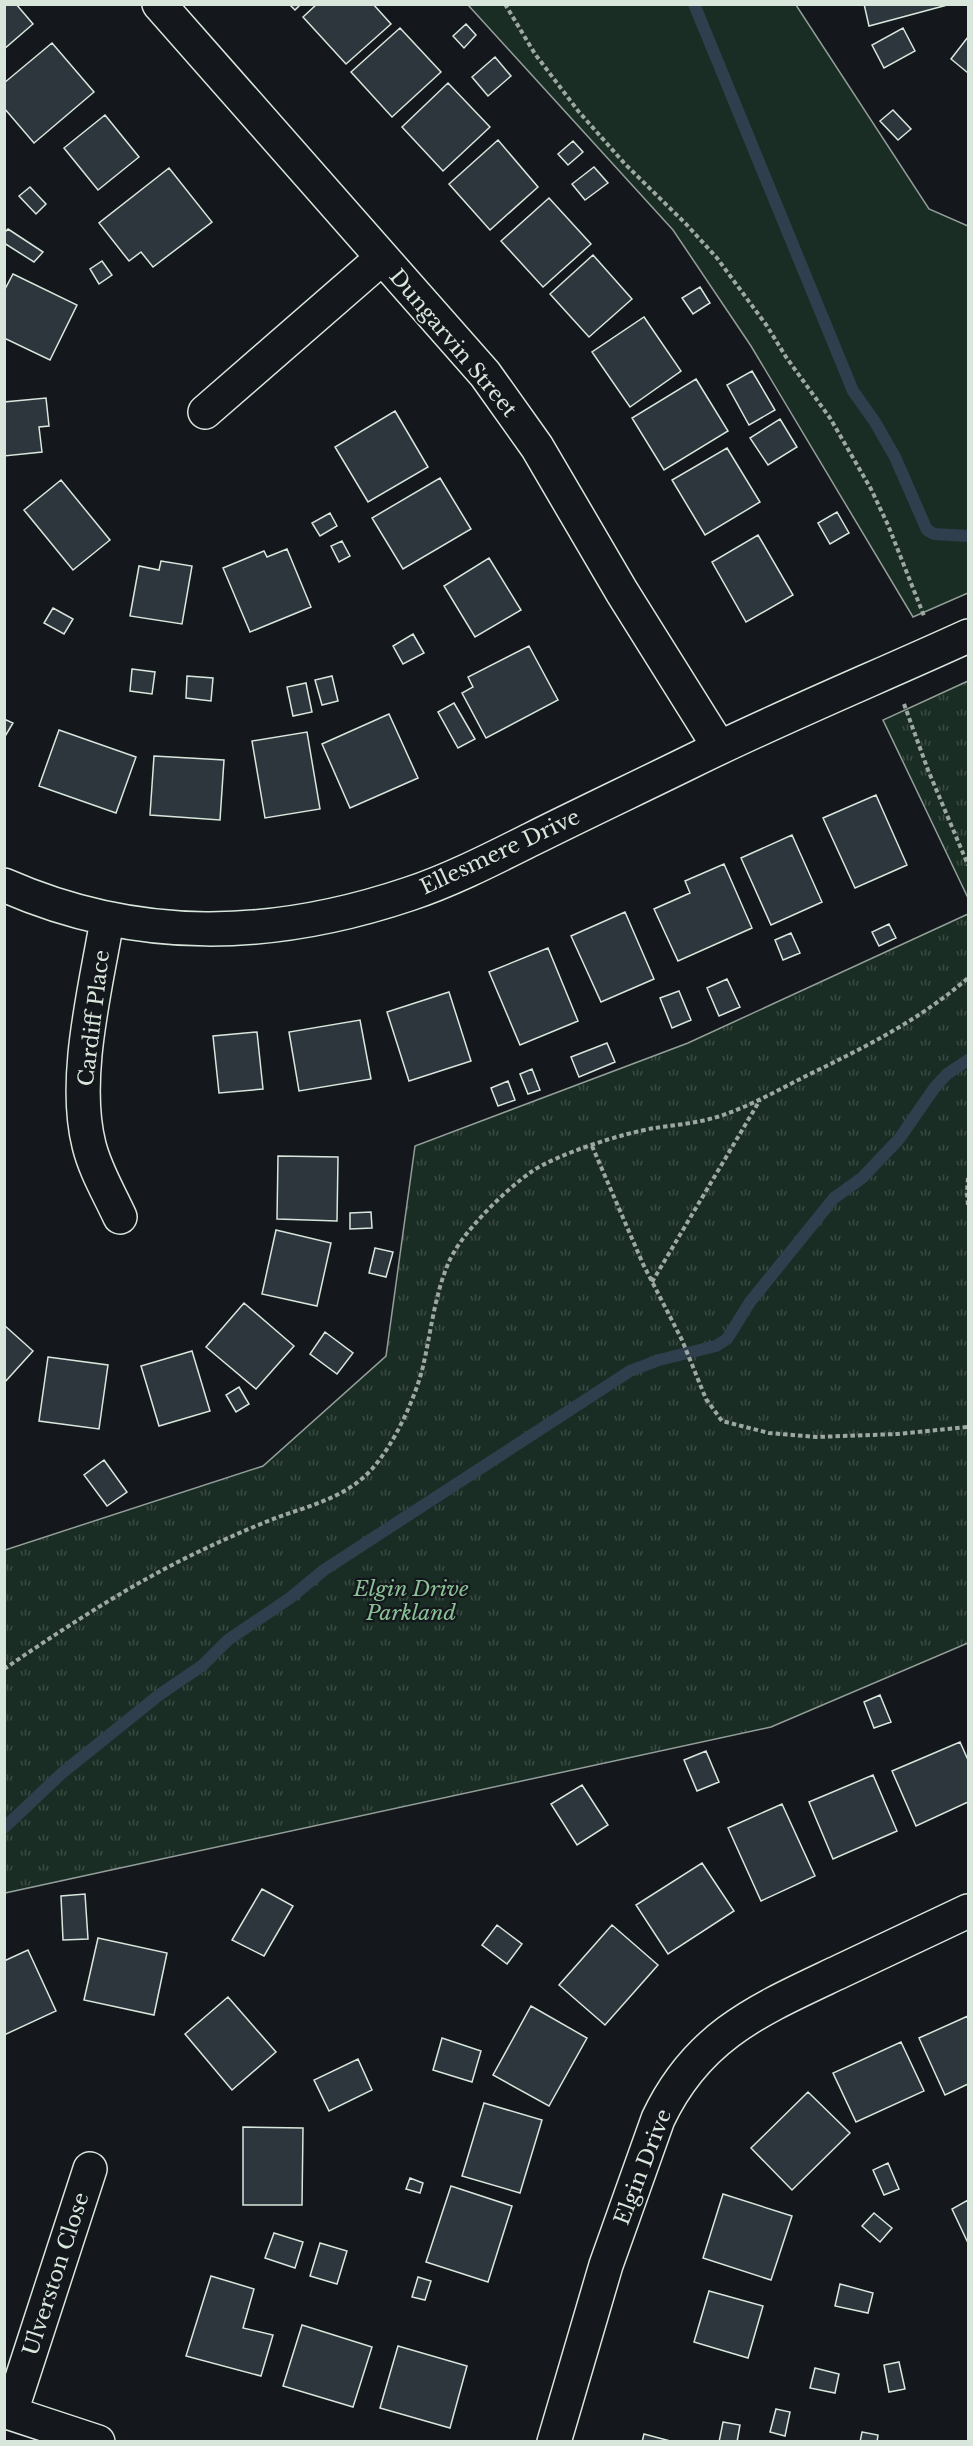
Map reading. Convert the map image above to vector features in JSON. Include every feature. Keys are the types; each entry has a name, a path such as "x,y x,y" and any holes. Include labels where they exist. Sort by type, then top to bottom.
{"street":[{"name":"Dungarvin Street","path":"159,4 485,374 537,447 622,592 719,747"},
{"path":"205,412 382,258"},
{"name":"Ellesmere Drive","path":"4,885 107,920 159,928 211,930 271,926 339,915 410,894 479,865 719,747 969,636"},
{"name":"Cardiff Place","path":"107,920 88,1036 84,1113 94,1164 120,1217"},
{"name":"Elgin Drive","path":"554,2442 606,2265 658,2119 664,2106 690,2069 714,2043 749,2016 969,1911"},
{"name":"Ulverston Close","path":"8,2411 90,2169"},
{"path":"8,2411 98,2442"}],"path":[{"path":"505,4 555,82 579,112 624,164 686,224 717,258 830,418 871,489 888,525 939,650"},
{"path":"892,671 928,770 969,865"},
{"path":"4,1669 51,1637 194,1554 255,1526 314,1506 338,1495 360,1480 381,1458 414,1394 423,1367 440,1287 458,1244 514,1185 532,1171 592,1146 652,1128 714,1118 760,1100 900,1029 925,1013 969,978"},
{"path":"652,1283 760,1100"},
{"path":"592,1146 652,1283 682,1340 706,1399 722,1421 751,1430 791,1435 840,1437 969,1427"},
{"path":"969,1178 966,1192 969,1206"}],"green space":[{"path":"468,5 796,5 929,209 968,226 968,593 913,617 751,346 673,230"},
{"path":"968,681 968,898 883,720"},
{"name":"Elgin Drive Parkland","path":"968,914 968,1643 771,1727 5,1893 5,1550 263,1466 386,1356 415,1146 688,1043"}],"building":[{"path":"4,4 16,4 33,24 4,49"},
{"path":"289,4 301,4 295,10"},
{"path":"317,4 373,4 391,24 346,64 303,17"},
{"path":"864,4 951,4 869,26"},
{"path":"466,24 476,35 464,48 453,36"},
{"path":"400,28 441,72 392,117 351,72"},
{"path":"903,28 915,51 884,68 872,45"},
{"path":"968,37 968,73 951,59"},
{"path":"52,43 94,92 34,143 4,108 4,83"},
{"path":"495,57 511,76 488,96 472,77"},
{"path":"448,83 490,127 443,171 402,127"},
{"path":"893,110 911,129 898,140 880,121"},
{"path":"105,115 139,157 98,190 64,148"},
{"path":"498,140 538,187 490,230 449,184"},
{"path":"573,141 583,152 568,165 558,154"},
{"path":"594,167 608,183 585,200 572,184"},
{"path":"169,168 212,222 153,267 141,252 129,261 99,223"},
{"path":"30,187 46,204 36,214 19,196"},
{"path":"549,198 591,244 543,287 501,241"},
{"path":"8,229 43,252 34,262 4,243 4,233"},
{"path":"593,255 632,299 589,337 550,294"},
{"path":"102,261 112,275 99,284 90,269"},
{"path":"13,274 77,305 50,360 4,338 4,291"},
{"path":"700,287 710,303 693,314 682,298"},
{"path":"644,317 681,371 630,407 592,352"},
{"path":"752,371 775,410 749,425 727,385"},
{"path":"696,379 728,431 664,470 632,418"},
{"path":"46,398 49,426 39,427 42,452 4,456 4,402"},
{"path":"395,411 428,467 368,502 335,447"},
{"path":"780,419 797,447 768,465 750,438"},
{"path":"727,448 760,502 705,535 672,480"},
{"path":"440,478 471,529 403,569 372,518"},
{"path":"61,480 110,540 73,570 24,510"},
{"path":"837,512 849,533 830,544 818,523"},
{"path":"330,513 337,526 320,536 312,523"},
{"path":"758,535 793,595 746,622 712,562"},
{"path":"342,541 350,556 339,562 331,546"},
{"path":"287,549 311,607 250,632 223,568 264,551 267,557"},
{"path":"489,558 521,610 475,637 444,586"},
{"path":"161,561 192,566 182,624 130,616 139,566 159,570"},
{"path":"53,608 73,619 64,634 44,623"},
{"path":"413,634 424,653 403,664 393,646"},
{"path":"529,646 558,700 486,738 462,693 473,687 468,677"},
{"path":"132,669 155,672 152,694 130,691"},
{"path":"187,676 213,678 211,701 186,698"},
{"path":"332,676 338,701 322,705 315,680"},
{"path":"306,683 312,712 293,716 287,687"},
{"path":"454,703 475,739 458,748 438,712"},
{"path":"389,714 418,778 350,808 322,744"},
{"path":"4,719 13,723 4,738"},
{"path":"59,730 136,757 116,813 39,786"},
{"path":"307,732 320,809 265,818 252,741"},
{"path":"154,756 224,760 220,820 150,815"},
{"path":"876,795 907,865 855,888 823,818"},
{"path":"792,835 822,902 771,925 741,858"},
{"path":"724,864 752,928 678,961 654,909 690,893 685,881"},
{"path":"625,912 654,979 601,1002 571,936"},
{"path":"889,924 896,938 879,946 872,932"},
{"path":"791,933 800,953 783,960 775,940"},
{"path":"548,948 578,1021 520,1045 489,972"},
{"path":"727,979 740,1007 719,1016 707,988"},
{"path":"679,991 691,1020 672,1028 660,998"},
{"path":"449,992 471,1061 409,1081 387,1012"},
{"path":"360,1020 371,1079 299,1091 289,1032"},
{"path":"257,1032 263,1089 219,1093 213,1036"},
{"path":"607,1043 615,1062 579,1077 571,1057"},
{"path":"532,1069 540,1090 528,1094 520,1074"},
{"path":"508,1081 515,1100 498,1106 491,1088"},
{"path":"278,1156 338,1157 337,1221 277,1219"},
{"path":"371,1212 372,1228 350,1229 350,1213"},
{"path":"276,1230 331,1243 317,1306 262,1294"},
{"path":"375,1248 393,1252 386,1277 369,1273"},
{"path":"244,1303 294,1346 256,1389 206,1347"},
{"path":"4,1325 33,1351 4,1383"},
{"path":"325,1332 353,1353 337,1374 310,1354"},
{"path":"192,1351 210,1411 159,1426 141,1366"},
{"path":"48,1357 108,1365 99,1429 39,1421"},
{"path":"239,1387 249,1404 236,1412 226,1395"},
{"path":"104,1460 127,1492 107,1506 84,1475"},
{"path":"880,1695 891,1722 874,1728 864,1702"},
{"path":"960,1742 968,1760 968,1802 916,1826 892,1771"},
{"path":"706,1751 719,1782 697,1791 684,1760"},
{"path":"873,1775 897,1831 833,1859 809,1802"},
{"path":"582,1785 608,1825 577,1845 551,1804"},
{"path":"782,1804 815,1876 761,1901 728,1828"},
{"path":"702,1863 734,1911 668,1954 636,1905"},
{"path":"262,1889 293,1906 264,1956 232,1940"},
{"path":"85,1894 88,1939 63,1940 61,1896"},
{"path":"497,1925 522,1944 507,1964 482,1945"},
{"path":"612,1925 658,1965 605,2025 559,1985"},
{"path":"98,1938 167,1953 154,2015 84,2000"},
{"path":"28,1950 56,2011 4,2035 4,1961"},
{"path":"228,1997 276,2052 232,2090 185,2034"},
{"path":"531,2006 587,2038 549,2106 493,2075"},
{"path":"968,2016 968,2084 945,2095 919,2038"},
{"path":"442,2038 481,2051 472,2082 433,2070"},
{"path":"901,2042 924,2091 856,2122 833,2073"},
{"path":"358,2059 372,2090 329,2111 314,2080"},
{"path":"808,2092 850,2133 792,2190 751,2148"},
{"path":"484,2103 542,2120 520,2193 462,2176"},
{"path":"243,2127 303,2128 302,2205 243,2205"},
{"path":"888,2163 899,2189 884,2195 873,2170"},
{"path":"410,2178 423,2183 420,2193 406,2189"},
{"path":"451,2186 512,2206 488,2282 426,2262"},
{"path":"723,2194 792,2216 771,2280 703,2258"},
{"path":"968,2200 968,2243 952,2209"},
{"path":"874,2213 892,2228 880,2242 862,2226"},
{"path":"274,2233 303,2242 295,2268 265,2258"},
{"path":"320,2243 347,2251 337,2284 310,2276"},
{"path":"211,2276 254,2289 243,2328 273,2335 261,2376 186,2356"},
{"path":"418,2277 431,2281 425,2300 412,2297"},
{"path":"840,2284 873,2293 868,2313 835,2306"},
{"path":"709,2291 763,2306 748,2358 694,2342"},
{"path":"302,2325 372,2347 353,2407 283,2386"},
{"path":"398,2346 467,2366 450,2428 380,2408"},
{"path":"899,2362 905,2389 889,2392 884,2365"},
{"path":"815,2368 839,2374 835,2393 810,2388"},
{"path":"776,2409 790,2412 785,2436 770,2432"},
{"path":"723,2422 740,2425 737,2442 719,2442"},
{"path":"862,2432 878,2435 877,2442 860,2442"},
{"path":"644,2434 674,2442 642,2442"}],"waterway":[{"path":"694,4 853,391 875,422 895,457 927,530 934,534 968,536"},
{"path":"4,1828 62,1773 159,1695 203,1665 228,1640 290,1598 324,1570 630,1371 659,1360 716,1346 727,1339 750,1302 834,1198 862,1178 899,1139 935,1087 947,1074 968,1060"}]}
